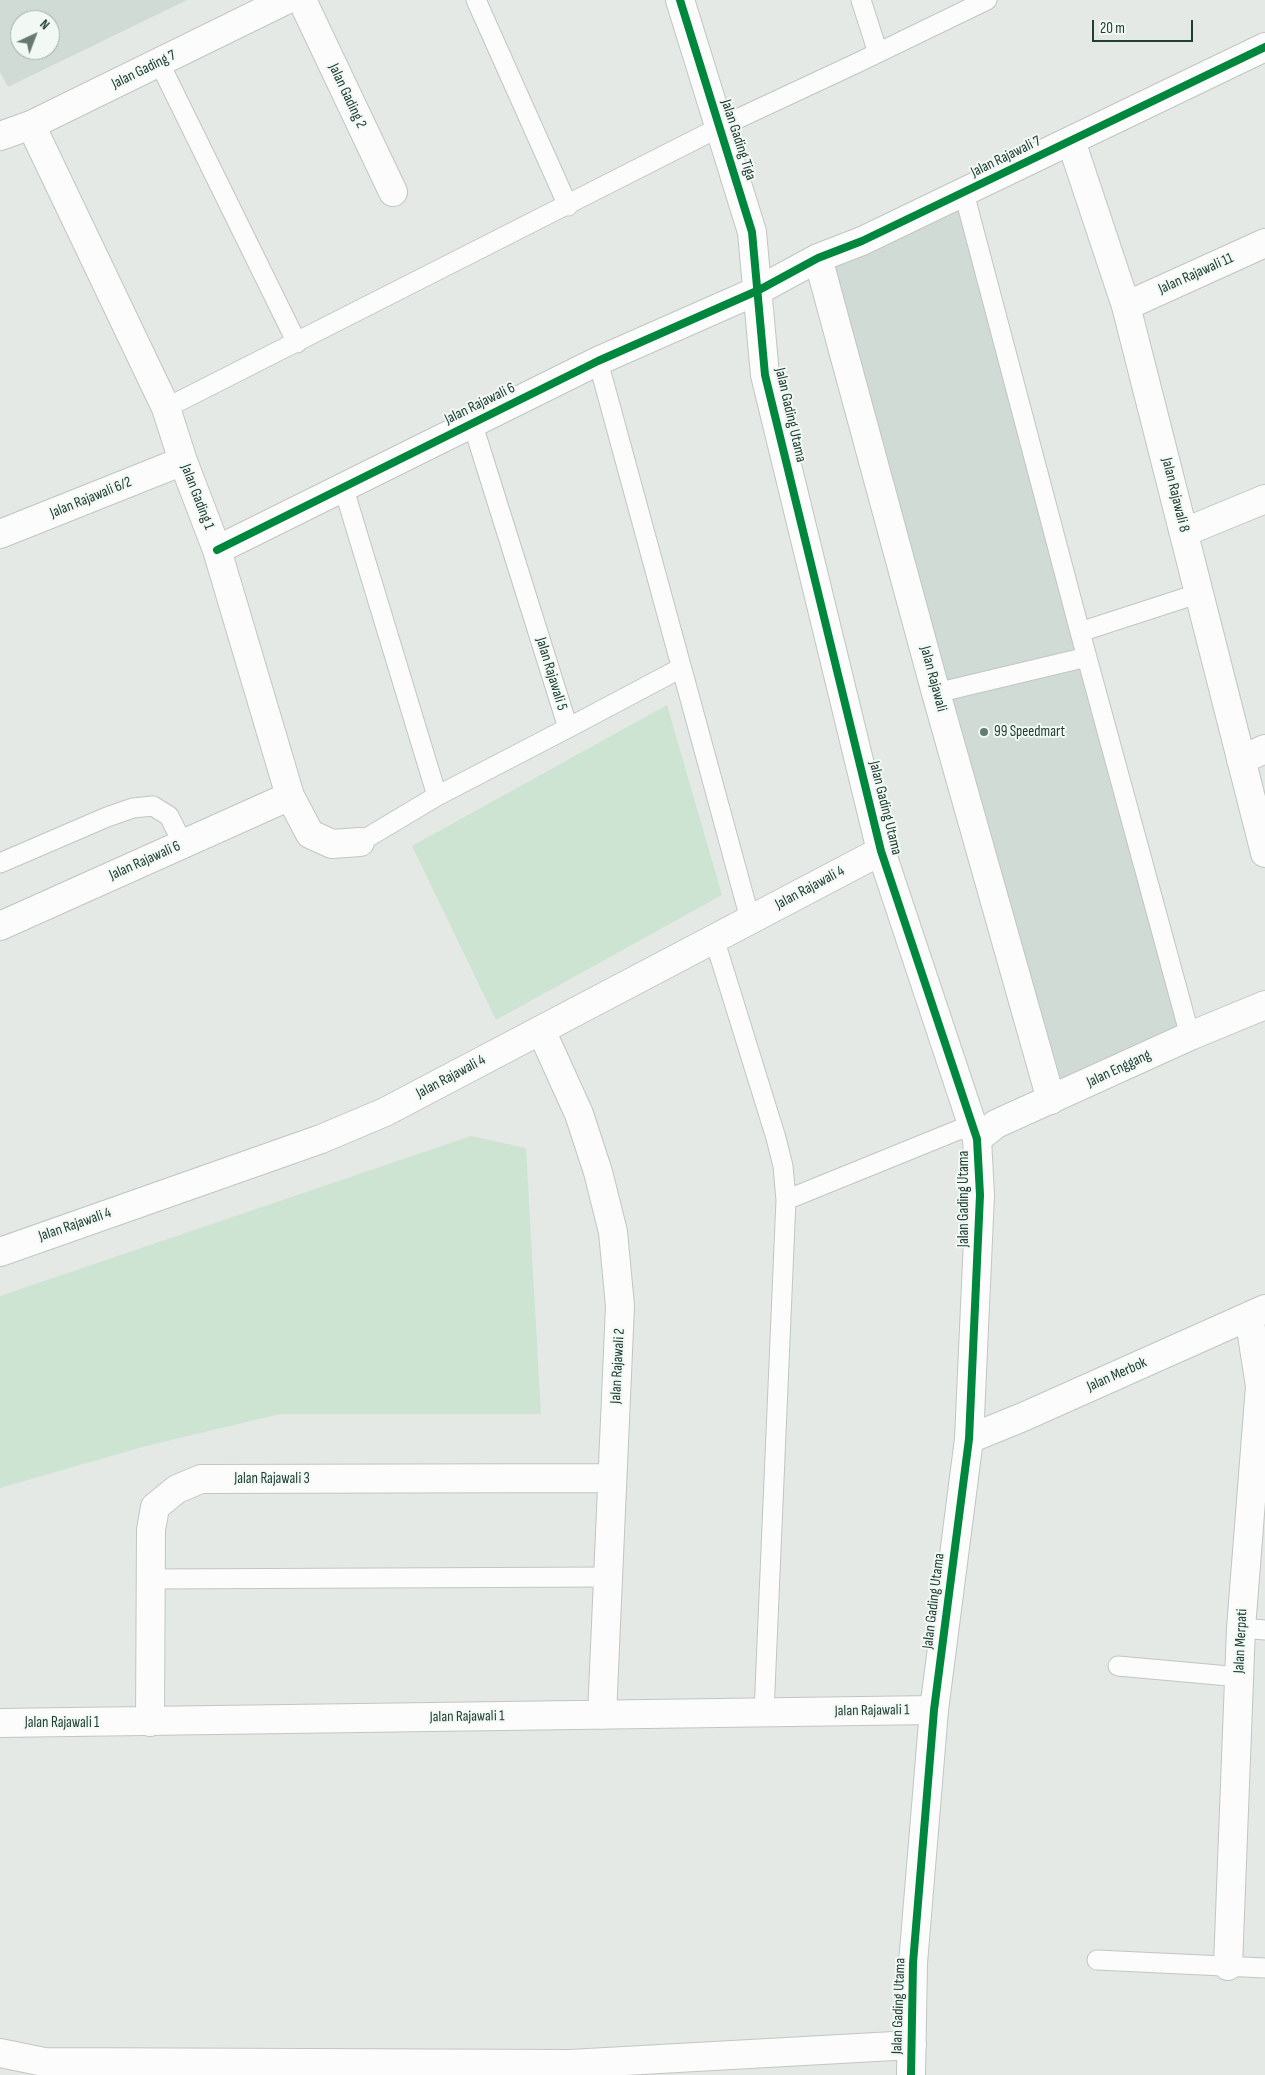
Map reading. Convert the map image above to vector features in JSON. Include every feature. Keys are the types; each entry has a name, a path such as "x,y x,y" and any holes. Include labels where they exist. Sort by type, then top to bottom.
{"street":[{"name":"Jalan Gading 7","path":"0,136 31,125 286,0"},
{"name":"Jalan Gading 2","path":"302,0 393,192"},
{"name":"Jalan Gading Tiga","path":"680,0 752,232 759,290"},
{"name":"Jalan Rajawali 7","path":"759,290 818,258 862,241 964,193 1265,47"},
{"name":"Jalan Gading 1","path":"31,125 166,408 183,460 217,550 290,796 310,834 332,844 360,842"},
{"name":"Jalan Rajawali 8","path":"1071,141 1126,306 1200,593 1253,754 1265,853"},
{"name":"Jalan Rajawali 11","path":"1126,306 1265,243"},
{"name":"Jalan Rajawali","path":"818,258 936,693 1051,1100"},
{"name":"Jalan Rajawali 6","path":"217,550 598,361 759,290"},
{"name":"Jalan Gading Utama","path":"759,290 765,375 881,851 975,1131 980,1195 969,1439 934,1710 913,1963 911,2075"},
{"name":"Jalan Rajawali 6/2","path":"0,534 183,460"},
{"path":"1185,532 1265,499"},
{"name":"Jalan Rajawali 6","path":"0,926 290,796"},
{"name":"Jalan Rajawali 4","path":"0,1252 321,1139 385,1112 881,851"},
{"name":"Jalan Enggang","path":"975,1131 996,1124 1190,1036 1265,1005"},
{"name":"Jalan Rajawali 2","path":"541,1030 579,1114 598,1172 612,1232 620,1306 602,1715"},
{"name":"Jalan Merbok","path":"969,1439 1257,1313"},
{"name":"Jalan Merpati","path":"1228,1966 1240,1677 1253,1629 1260,1386 1257,1313"},
{"name":"Jalan Rajawali 3","path":"150,1722 151,1530 155,1507 177,1489 201,1479 612,1478"},
{"name":"Jalan Rajawali 1","path":"0,1723 934,1710"},
{"path":"0,2053 44,2062 570,2064 912,2045"}],"lane":[{"path":"476,0 568,206"},
{"path":"861,0 878,53"},
{"path":"166,408 568,206 720,127 987,0"},
{"path":"159,62 297,343"},
{"path":"964,193 1080,632 1190,1036"},
{"path":"598,361 750,920"},
{"name":"Jalan Rajawali 5","path":"360,842 437,796 568,728 472,422"},
{"path":"343,486 437,796"},
{"path":"1080,632 1200,593"},
{"path":"936,693 1087,657"},
{"path":"568,728 681,668"},
{"path":"0,863 106,817 133,808 153,806 169,816 183,844"},
{"path":"714,938 776,1138 783,1166 786,1200 764,1713"},
{"path":"786,1200 975,1131"},
{"path":"150,1579 608,1576"},
{"path":"1118,1666 1240,1677"},
{"path":"1097,1960 1265,1968"}],"shaded area":[{"path":"0,0 187,0 8,87 0,72"},
{"path":"966,178 1199,1044 1041,1117 805,252"}],"green space":[{"path":"667,705 722,895 496,1020 412,846"},
{"path":"471,1136 526,1148 541,1414 280,1414 146,1446 0,1488 0,1296"}],"cycle path":[{"path":"680,0 752,232 765,375 881,851 977,1139 980,1195 969,1439 934,1710 913,1963 911,2075"},
{"path":"217,550 598,361 759,290 818,258 862,241 1265,47"}],"place":[{"name":"99 Speedmart","path":"984,732"}]}
